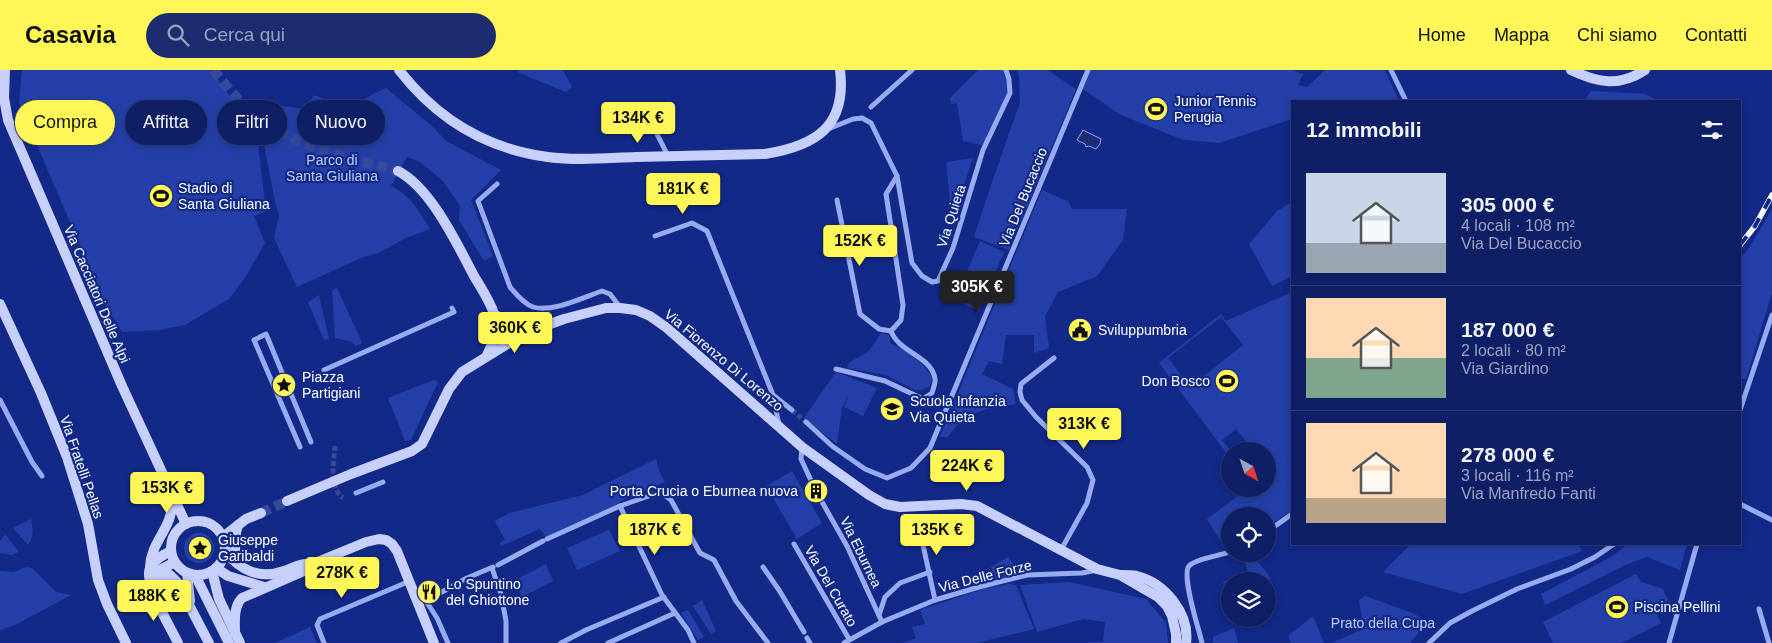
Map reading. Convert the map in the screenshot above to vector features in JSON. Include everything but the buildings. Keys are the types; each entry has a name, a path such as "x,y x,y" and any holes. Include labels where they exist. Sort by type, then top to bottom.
{"street":[{"name":"Via Cacciatori Delle Alpi","path":"5,70 4,98 8,120 122,386 186,524"},
{"path":"398,70 413,89 443,116 470,132 497,145 522,153 550,158 774,152 809,142 825,130 834,118 841,91 841,71"},
{"path":"871,107 912,70"},
{"name":"Via Quieta","path":"825,130 853,119 862,118 871,123 897,176 912,263 922,276 932,282 938,281 953,248 983,150 1010,93 1006,70"},
{"name":"Via Del Bucaccio","path":"806,422 832,446 865,469 887,478 911,468 930,448 1088,70"},
{"path":"1391,70 1406,100"},
{"path":"1571,70 1588,78 1612,82 1626,80 1645,70"},
{"path":"657,134 668,156"},
{"path":"398,171 404,174 431,201 467,262 494,314 495,336 487,356"},
{"path":"891,331 901,320 903,305 886,194 897,176"},
{"path":"497,184 478,201 510,287 518,297 532,307 549,309 602,291 610,294 620,308"},
{"path":"837,200 860,314 879,329 891,331"},
{"path":"655,236 692,223 708,232 773,395 779,426"},
{"name":"Via Fratelli Pellas","path":"0,304 41,393 67,457 88,524 98,580 106,604 126,643"},
{"path":"324,370 454,312 452,308"},
{"name":"Via Fiorenzo Di Lorenzo","path":"287,501 412,452 422,444 449,389 462,372 531,331 597,310 620,308 636,310 650,316 667,328 802,447 868,496 885,504 900,507 960,504 977,506 1097,570 1114,572 1120,575 1137,576 1163,591 1173,600 1180,610 1185,624 1186,643"},
{"path":"494,314 511,325 531,331"},
{"path":"1741,407 1772,315"},
{"path":"836,368 885,381 923,399 932,393 936,379 929,365 894,340 891,331"},
{"path":"300,447 254,340 266,334 311,442"},
{"path":"1054,358 1021,384 1022,400 1036,417 1087,467 1093,480 1087,503 1060,550"},
{"path":"773,395 792,410"},
{"path":"0,400 32,462 42,476"},
{"name":"Via Eburnea","path":"802,447 801,460 846,546 882,622"},
{"path":"356,493 383,482"},
{"path":"442,592 467,578 495,567 545,540 620,506 660,492 671,500 700,553 714,560 736,601 768,643"},
{"path":"171,493 172,511 168,525 153,551 149,574 153,590 178,643"},
{"path":"1741,504 1772,520"},
{"path":"620,506 664,597 688,630 694,643"},
{"path":"223,538 242,522 260,513"},
{"path":"1276,525 1291,515"},
{"path":"149,574 157,559 171,546 179,528 192,521 206,522 219,531 223,538 224,552 222,560 214,569 207,573 191,574"},
{"path":"238,565 234,544 242,522"},
{"path":"168,525 168,535 175,562 191,574 235,640"},
{"path":"235,640 235,612 238,603 256,589 366,542 386,540 397,551 410,581 437,618 448,643"},
{"name":"Via Del Curato","path":"794,544 847,641"},
{"path":"923,545 935,600"},
{"path":"1429,643 1450,623 1472,611 1517,589 1570,570 1613,545"},
{"path":"1669,643 1697,545"},
{"path":"224,552 238,565 252,572 268,576 302,564 314,563"},
{"path":"1202,643 1187,584 1187,571 1190,565 1195,562 1221,555"},
{"path":"149,574 175,562"},
{"path":"495,567 506,621 506,643"},
{"path":"764,567 804,632"},
{"path":"214,569 256,589"},
{"path":"214,569 219,598 235,640"},
{"name":"Via Delle Forze","path":"847,641 882,622 935,600 979,587 1028,575 1082,573 1097,570"},
{"path":"252,572 256,575 256,589"},
{"path":"879,615 885,597 900,583 930,572"},
{"path":"191,574 192,610"},
{"path":"153,590 164,575 170,575 177,582 209,643"},
{"path":"1120,575 1158,598 1167,606 1175,626 1176,643"},
{"path":"324,643 317,625 320,619 410,581"},
{"path":"561,643 586,630 664,597"},
{"path":"425,602 434,643"},
{"path":"1759,609 1769,643"},
{"path":"608,643 675,614"}],"green space":[{"name":"Stadio di Santa Giuliana","path":"22,70 210,70 233,100 217,100 217,145 258,145 266,211 254,216 265,243 245,278 229,299 185,325 160,330 122,332 99,294 37,145 115,145 115,100 19,100"},
{"path":"520,70 563,70 572,87 566,92 517,72"},
{"path":"978,70 1006,70 1010,93 986,146 963,141 957,103 951,104 950,98"},
{"path":"1017,70 1047,70 1076,89 1009,250 974,237 1020,102"},
{"name":"Junior Tennis Perugia","path":"1091,70 1292,70 1303,74 1298,85 1307,87 1325,70 1385,70 1399,100 1291,100 1291,119 1219,143 1183,140 1119,114 1083,89"},
{"name":"Parco di Santa Giuliana","path":"386,88 433,127 446,141 501,170 471,200 493,256 484,261 459,220 460,206 443,181 420,162 407,157 391,186 409,199 430,229 297,287 274,238 279,215 264,145 287,145 287,107 297,108 297,145 385,145 385,100 361,100"},
{"path":"1591,91 1645,94 1657,100 1585,100"},
{"name":"Parco di Santa Giuliana","path":"314,95 328,100 311,100"},
{"path":"973,158 952,221 946,162"},
{"path":"1042,190 1069,202 1072,209 1127,209 1123,240 1097,276 1058,292 1045,316 1049,348 1034,353 1034,335 1006,335 1002,364 989,361 982,374 1013,389 1016,404 987,409 962,418 948,437 940,437"},
{"path":"1291,203 1291,276 1272,286 1249,244 1277,211"},
{"path":"1772,209 1772,293 1746,379 1741,379 1741,258 1749,248"},
{"path":"980,241 1004,252 979,311 955,300"},
{"path":"337,288 362,343 356,346 352,342 335,338 332,290"},
{"path":"1291,292 1291,511 1276,521 1276,507 1223,507 1235,498 1276,498 1276,442 1247,442 1236,429 1222,440 1224,442 1221,442 1221,446 1159,363 1221,314 1226,321","holes":["1221,317 1243,345 1190,387 1168,358"]},
{"path":"319,295 329,339 324,340 308,302"},
{"path":"881,333 889,335 891,344 909,353 920,362 933,379 929,387 917,391 886,375 847,368 849,363 869,351"},
{"path":"836,372 877,388 863,416 844,407 849,396 842,407 837,444 804,418"},
{"path":"433,380 438,382 411,440 405,441 388,398"},
{"path":"656,459 659,471 665,482 546,537 540,529 501,546 500,543 505,540 495,521 509,513 583,495"},
{"path":"792,471 822,523 797,539 766,486"},
{"path":"1221,509 1221,539 1220,540 1207,519"},
{"path":"31,519 32,532 28,545 13,528"},
{"path":"609,530 620,551 577,570 567,548"},
{"path":"199,533 210,537 214,548 210,559 199,563 188,559 184,548 188,537"},
{"path":"5,534 19,552 12,555 0,553 0,541"},
{"path":"1410,545 1579,545 1582,551 1462,594 1383,572"},
{"path":"1627,545 1687,545 1680,570 1647,557 1625,565 1545,605 1541,594 1611,557"},
{"path":"1008,557 1019,571 1016,573 1016,576 996,579 991,567"},
{"path":"1245,562 1258,562 1266,572 1246,572 1248,571"},
{"path":"546,564 553,581 522,597 515,580"},
{"path":"26,567 32,568 56,592 71,595 15,625 0,630 0,571 14,572"},
{"name":"Piscina Pellini","path":"1636,574 1641,582 1663,589 1668,600 1657,614 1661,623 1621,643 1553,643 1543,622"},
{"path":"1069,582 1146,599 1166,623 1168,643 1088,643 1103,642 1105,622 1083,619 1037,632 1020,585"},
{"path":"1009,584 1016,585 1034,629 977,643 902,643 916,638 912,627 925,624 920,610 983,589"},
{"name":"Prato della Cupa","path":"1365,596 1410,612 1424,619 1425,625 1410,643 1331,643 1364,629 1359,600"},
{"path":"702,600 716,631 711,634 693,606"},
{"path":"688,610 704,637 698,640 681,613"},
{"name":"Prato della Cupa","path":"1313,616 1324,643 1291,643 1288,636"},
{"path":"310,627 317,643 275,643"},
{"path":"1234,628 1238,643 1213,643 1213,637"}],"shaded area":[{"path":"1083,130 1101,139 1096,149 1089,146 1086,147 1085,144 1077,140"}],"tunnel":[{"path":"213,70 248,109 276,130 327,152 398,171"},
{"path":"792,410 806,422"},
{"path":"335,446 334,481 338,493 343,498"},
{"path":"261,513 287,501"},
{"path":"429,600 442,592"}],"railway":[{"path":"1741,244 1755,226 1772,195"}],"place":[{"name":"Junior Tennis Perugia","path":"1156,109"},
{"name":"Stadio di Santa Giuliana","path":"161,196"},
{"name":"Sviluppumbria","path":"1080,330"},
{"name":"Don Bosco","path":"1227,381"},
{"name":"Piazza Partigiani","path":"284,385"},
{"name":"Scuola Infanzia Via Quieta","path":"892,409"},
{"name":"Porta Crucia o Eburnea nuova","path":"816,491"},
{"name":"Giuseppe Garibaldi","path":"200,548"},
{"name":"Lo Spuntino del Ghiottone","path":"429,592"},
{"name":"Piscina Pellini","path":"1617,607"}]}
